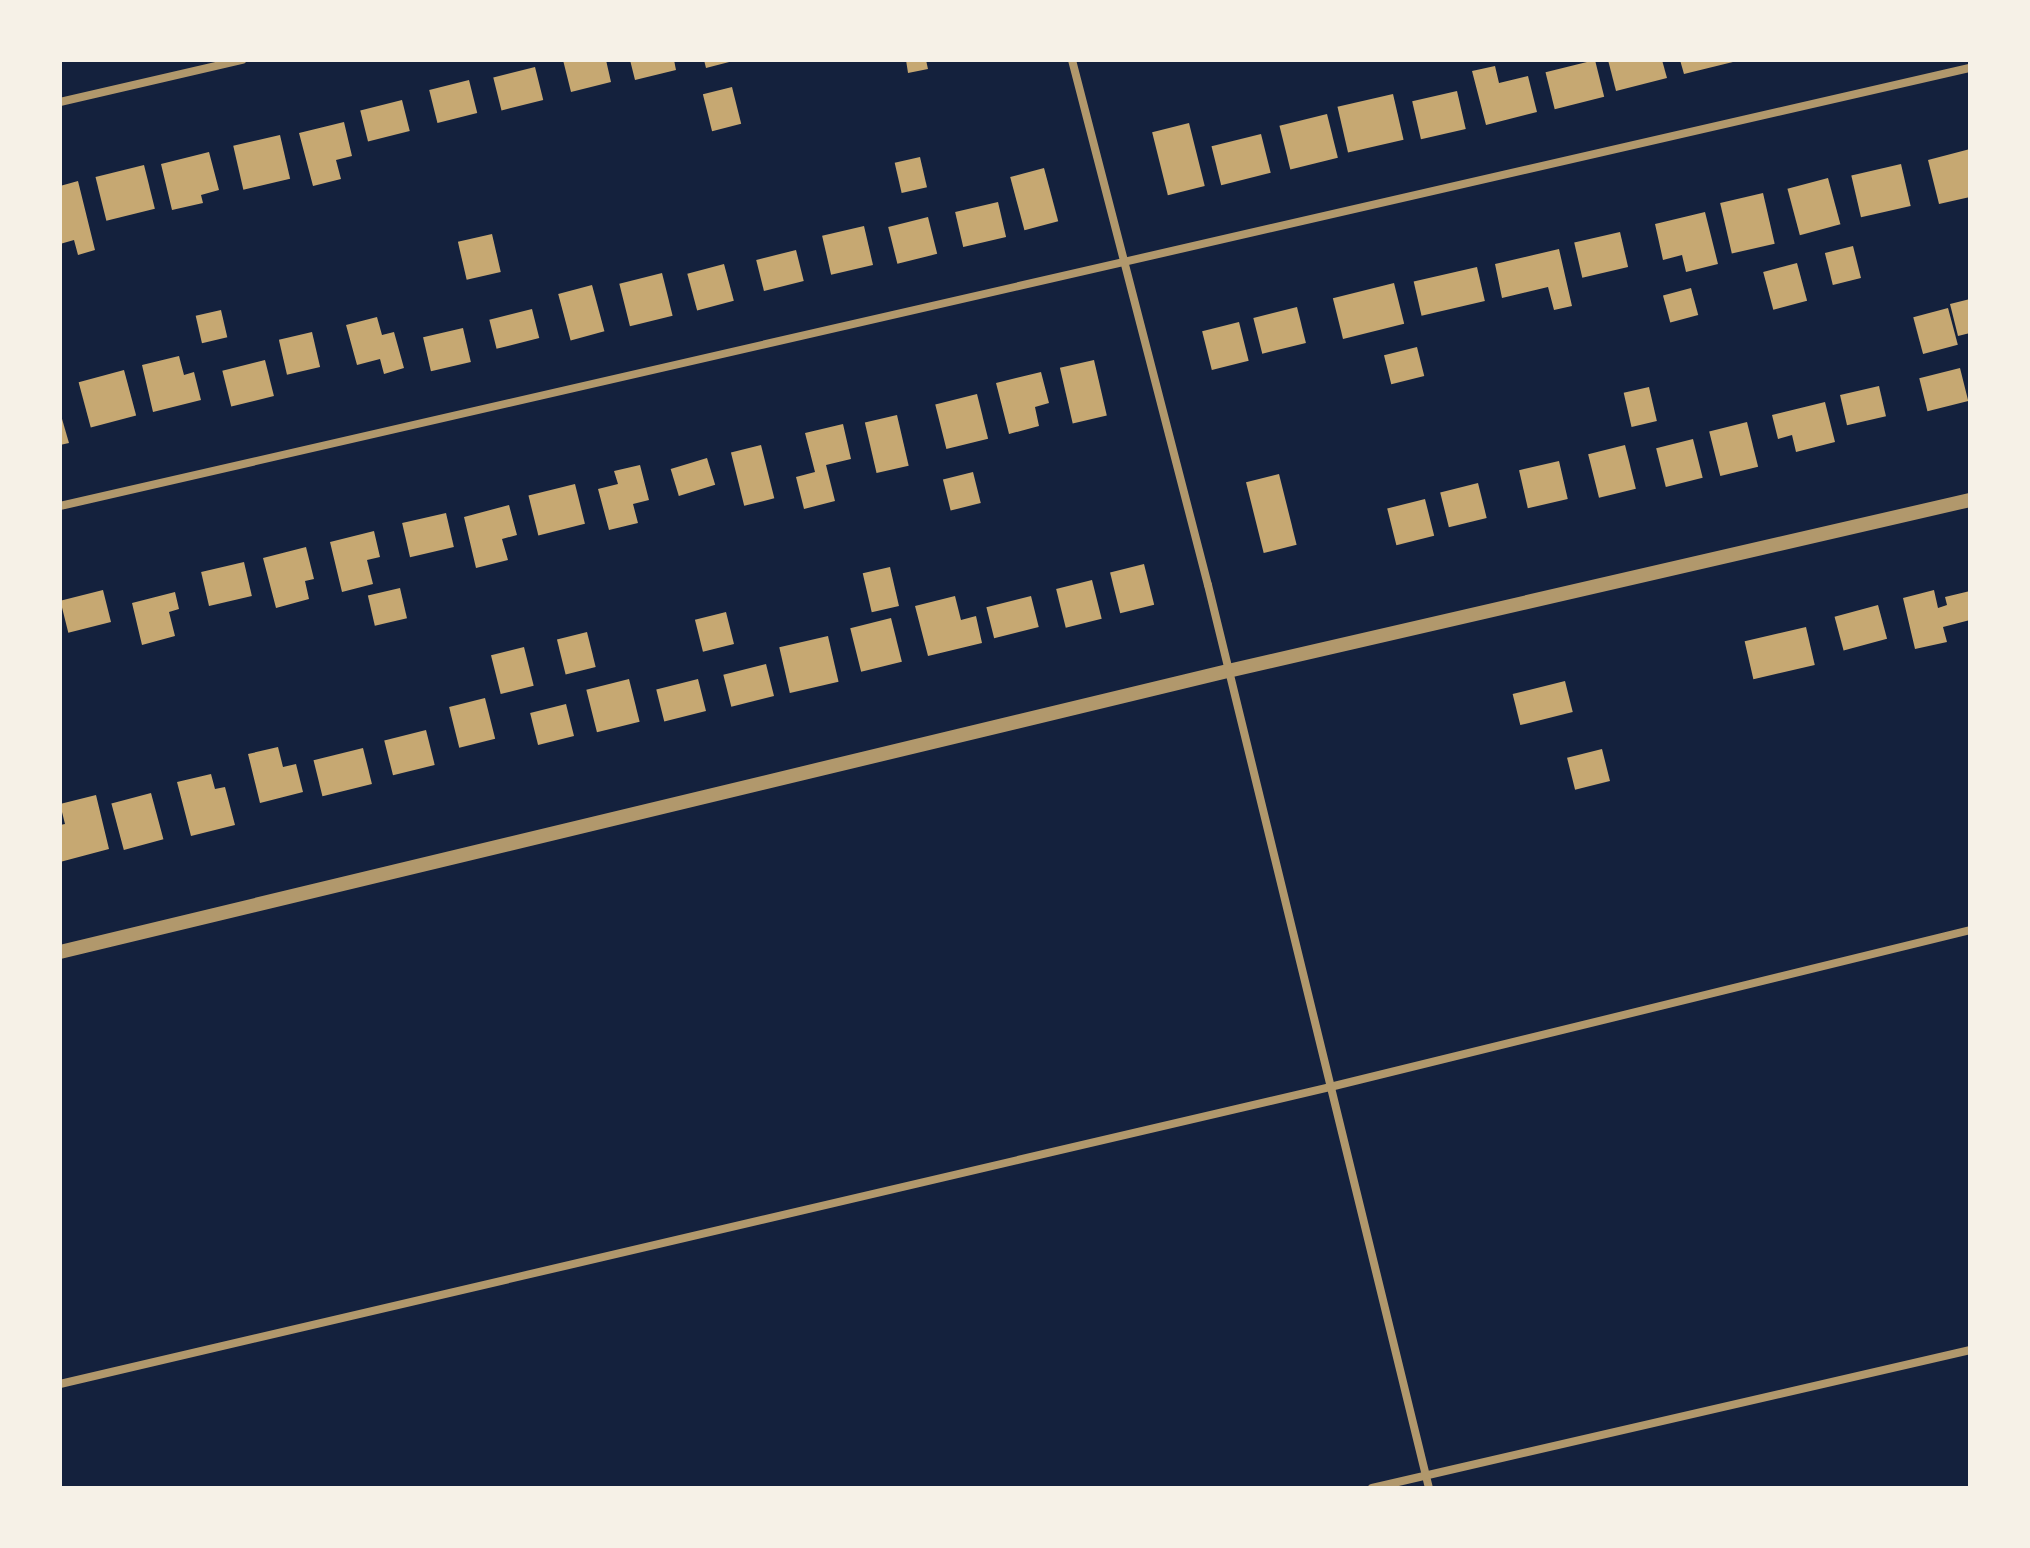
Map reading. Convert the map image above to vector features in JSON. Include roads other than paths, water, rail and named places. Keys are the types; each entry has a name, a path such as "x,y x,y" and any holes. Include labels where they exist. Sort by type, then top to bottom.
{"street":[{"path":"60,102 242,60"},
{"path":"1072,60 1228,671 1429,1488"},
{"path":"60,506 1970,68"},
{"path":"60,952 1228,671 1970,500"},
{"path":"60,1384 1330,1087 1970,930"},
{"path":"1372,1488 1427,1478 1970,1350"}]}
